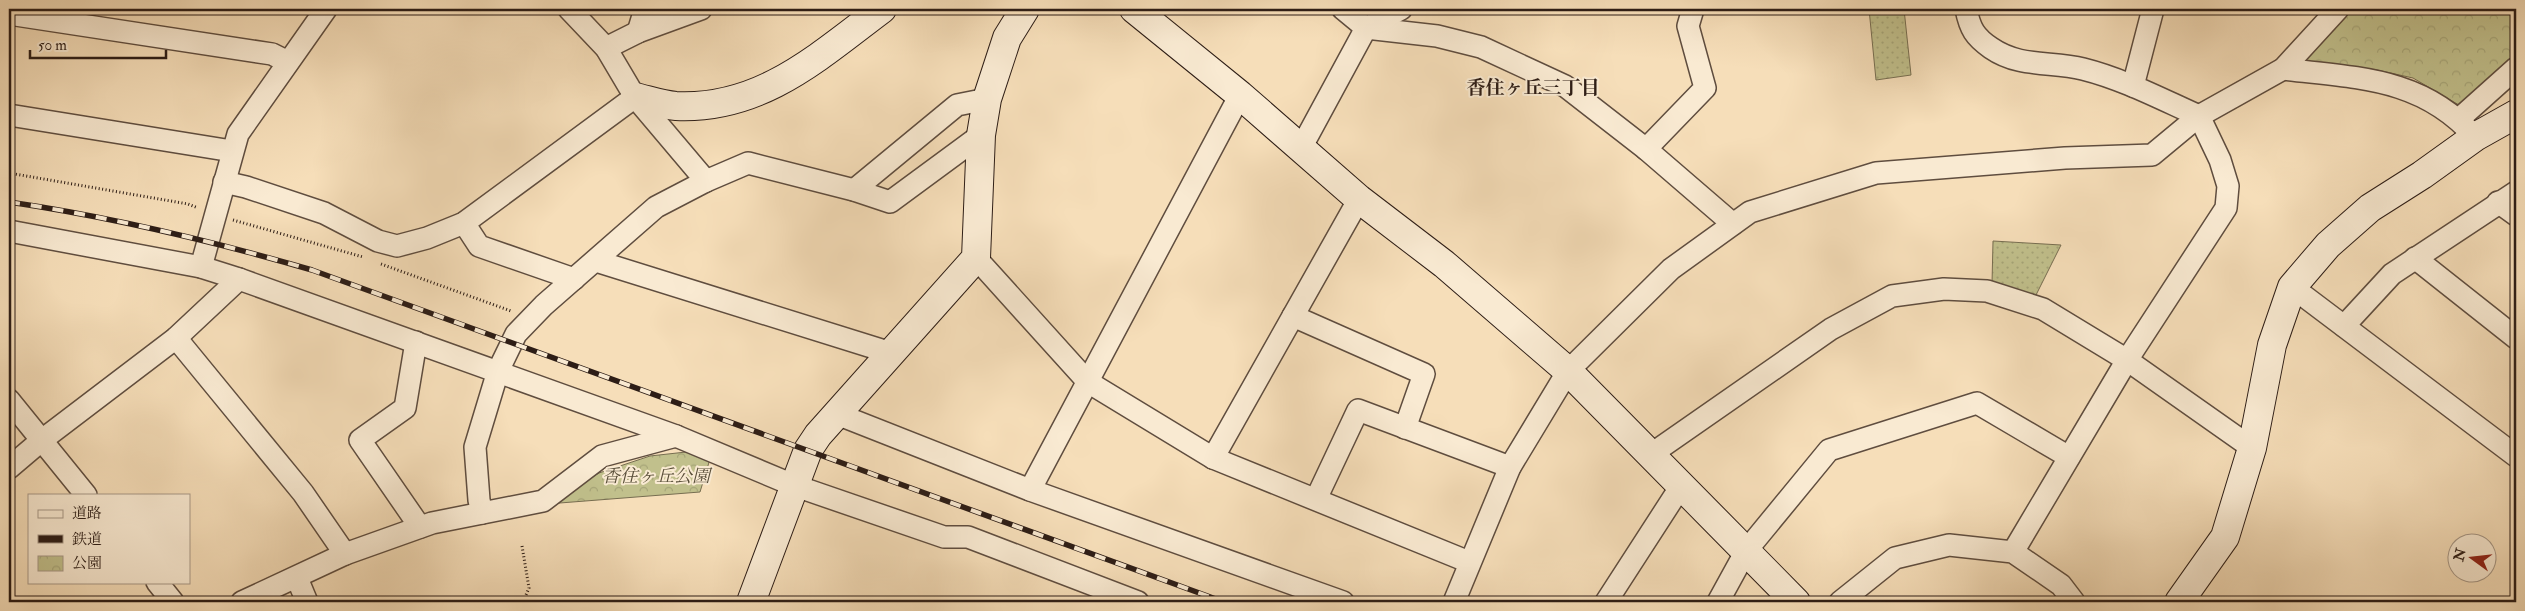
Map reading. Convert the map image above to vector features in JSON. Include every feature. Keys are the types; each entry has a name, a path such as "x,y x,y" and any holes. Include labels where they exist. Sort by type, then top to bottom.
{"street":[{"path":"201,266 238,134 326,9"},
{"path":"569,9 606,48 635,97 706,181"},
{"path":"638,32 645,9"},
{"path":"606,48 638,32 701,9"},
{"path":"224,182 246,187 324,213 378,241 397,246 427,238 464,224 635,97 674,106 704,106 747,97 788,77 815,60 882,9"},
{"path":"751,602 808,450 976,258 981,134 987,98 1006,38 1025,9"},
{"path":"1134,9 1240,95 1359,199 1444,264 1568,371 1796,602"},
{"path":"1343,9 1366,28 1437,36 1482,47 1565,86 1646,149 1733,224"},
{"path":"1301,148 1366,28 1401,9"},
{"path":"1646,149 1705,88 1688,26 1693,9"},
{"path":"1966,9 1976,38 2005,58 2031,64 2082,69 2133,86 2199,116 2220,160 2228,186 2226,208 2127,360 2013,552"},
{"path":"2133,86 2153,9"},
{"path":"1454,602 1510,467 1568,371 1671,269 1750,212 1876,173 2055,159 2152,155 2199,116 2283,69 2338,9"},
{"path":"9,14 272,54 288,62"},
{"path":"2179,602 2225,537 2252,448 2272,345 2292,287 2328,244 2370,208 2422,175 2467,128 2516,68"},
{"path":"2283,69 2381,81 2426,96 2467,128"},
{"path":"1030,490 1240,95"},
{"path":"854,190 957,105 987,98"},
{"path":"2467,128 2516,114"},
{"path":"9,115 232,151"},
{"path":"482,513 479,500 475,447 498,371 516,334 574,279 656,207 706,181 748,163 854,190 890,202 981,134"},
{"path":"2344,326 2392,274 2507,197 2516,215"},
{"path":"1213,458 1359,199"},
{"path":"464,224 480,246 574,279"},
{"path":"9,230 201,266 676,436 793,486 944,537 968,537 1138,602"},
{"path":"976,258 1088,382 1213,458 1469,562"},
{"path":"2415,258 2516,338"},
{"path":"596,261 891,353"},
{"path":"9,468 42,440 176,338 239,279"},
{"path":"2292,287 2516,456"},
{"path":"1650,455 1831,329 1892,296 1944,289 1987,291 2043,309 2127,360 2252,448"},
{"path":"1293,316 1424,374 1405,428"},
{"path":"176,338 304,493 345,554"},
{"path":"416,342 405,408 360,440 420,527"},
{"path":"9,400 85,494"},
{"path":"1718,602 1746,551 1829,450 1977,403 2069,457"},
{"path":"1316,499 1358,410 1510,467"},
{"path":"838,414 1030,490 1343,602"},
{"path":"242,602 345,554 420,527 543,501 602,456 676,436"},
{"path":"1606,602 1681,486"},
{"path":"1840,602 1895,558 1949,545 2013,552 2061,585 2074,602"},
{"path":"297,578 307,602"},
{"path":"159,584 173,602"}],"path":[{"path":"9,173 188,204 215,215 343,250 371,260"},
{"path":"380,263 531,319"},
{"path":"522,546 529,588 523,602"}],"green space":[{"path":"1869,9 1904,9 1911,75 1876,80"},
{"path":"2342,9 2516,9 2516,60 2464,108 2413,78 2377,70 2296,65"},
{"path":"1993,241 2061,245 2034,299 1992,284"},
{"name":"香住ヶ丘公園","path":"686,452 710,459 700,492 547,504 599,473 650,456"}],"railway":[{"path":"9,202 86,215 162,231 312,270 1224,602"}],"district":[{"name":"香住ヶ丘三丁目","path":"1533,88"}]}
